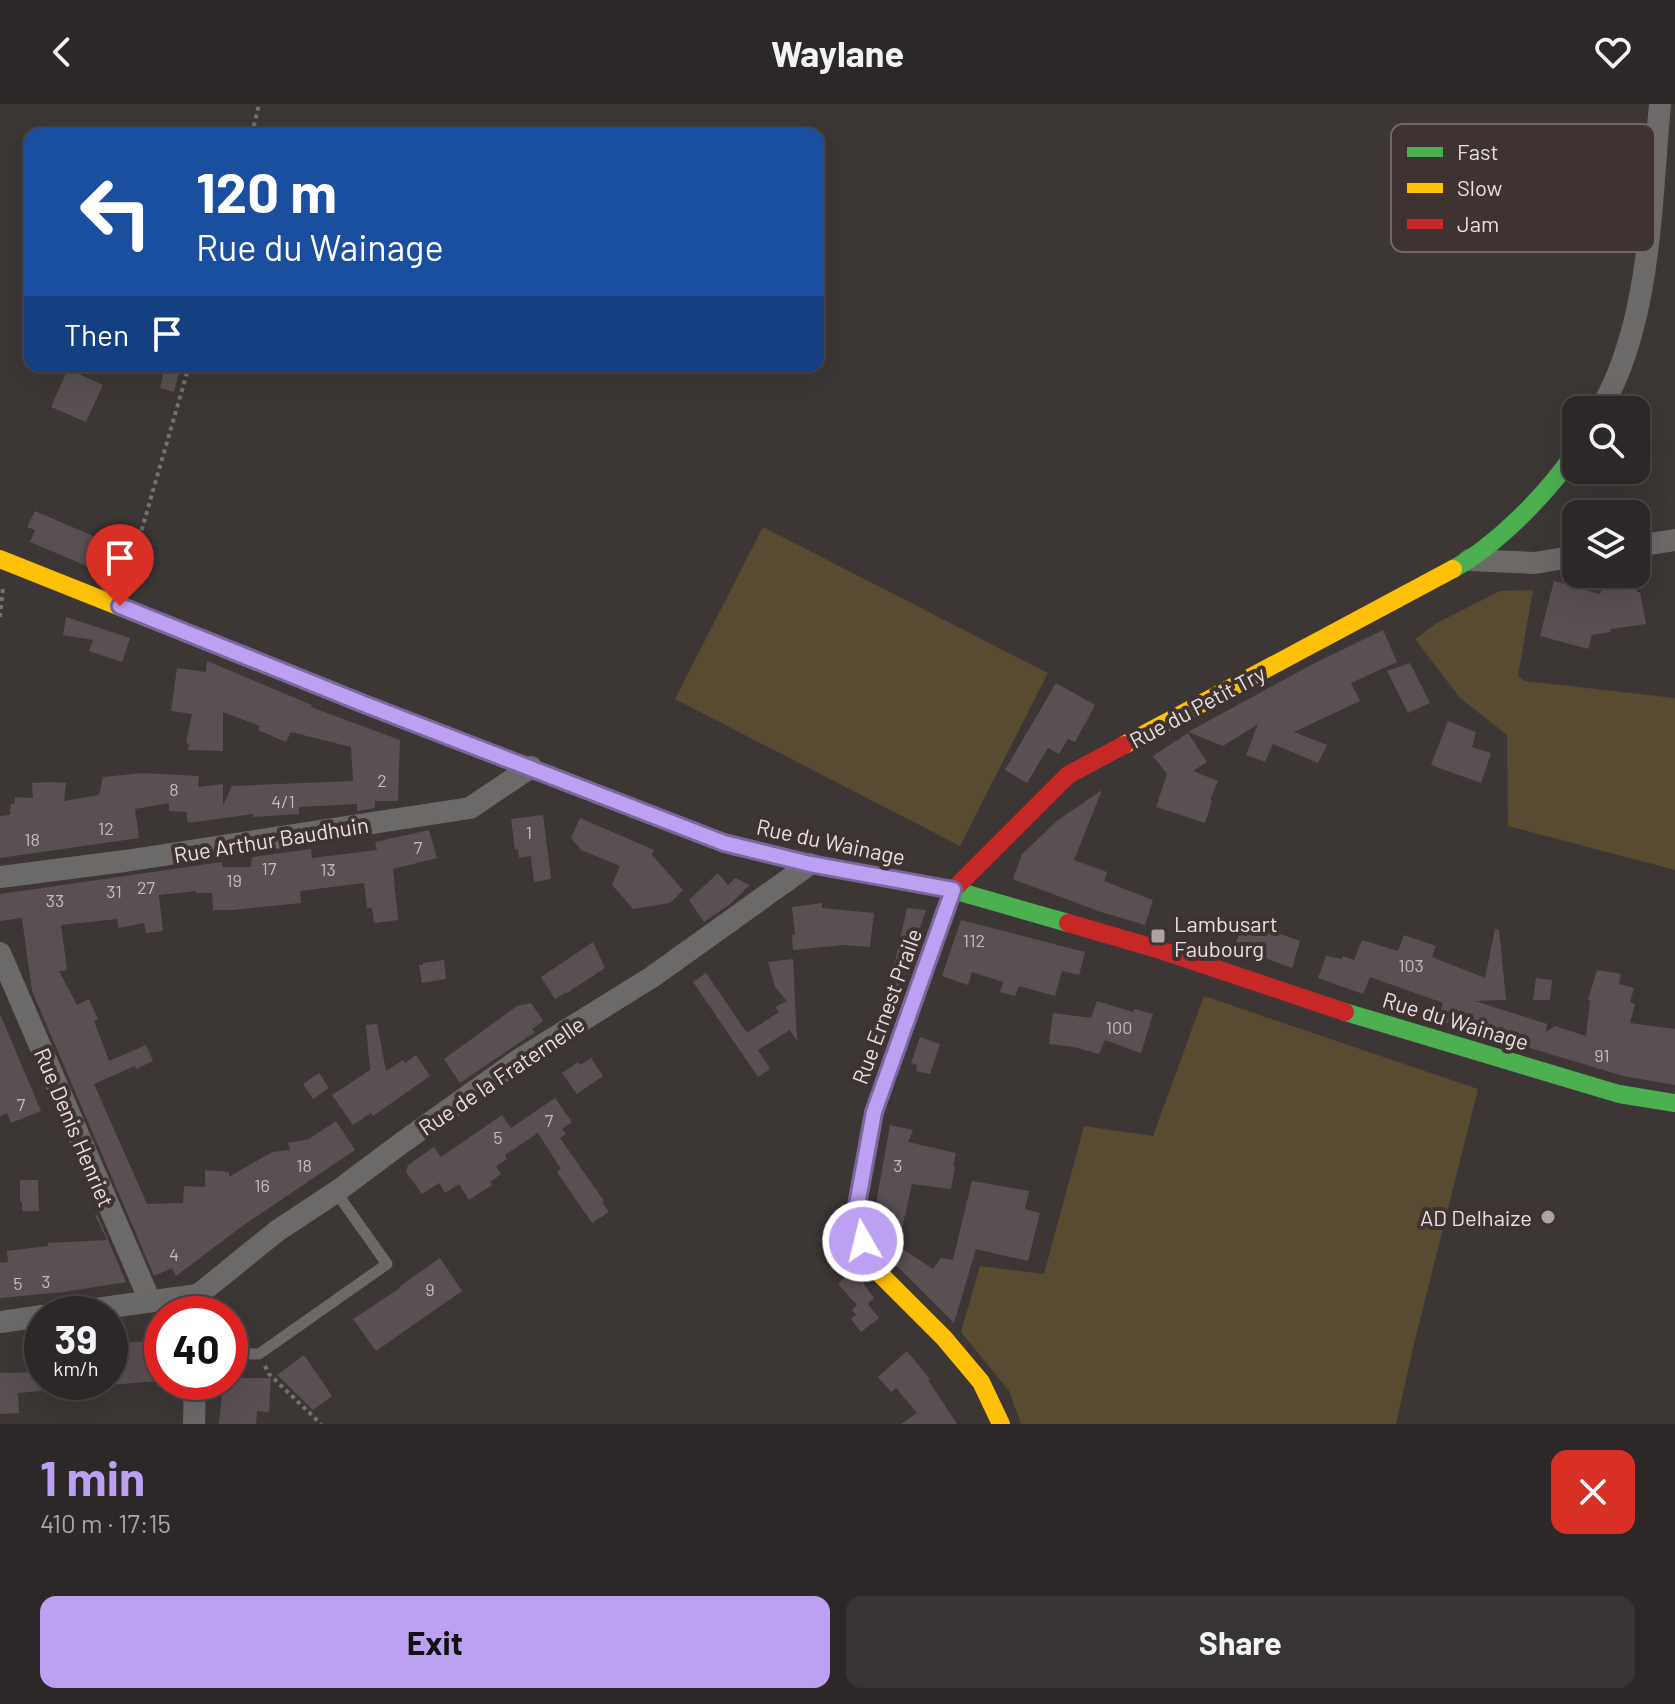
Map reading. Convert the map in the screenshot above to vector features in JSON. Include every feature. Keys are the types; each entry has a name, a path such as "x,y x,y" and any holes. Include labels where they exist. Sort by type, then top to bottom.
{"main road":[{"name":"Rue du Petit Try","path":"953,890 1068,775 1469,560 1523,515 1562,473"},
{"name":"Rue du Wainage","path":"0,559 724,843 810,864 953,890 1154,948 1388,1026 1619,1094 1675,1103"},
{"name":"Rue Ernest Praile","path":"953,890 874,1112 855,1216 871,1265 944,1338 981,1382 1001,1424"}],"street":[{"path":"1655,157 1660,104"},
{"path":"1608,396 1633,332 1646,252"},
{"path":"1650,544 1675,540"},
{"path":"1469,560 1535,563 1562,558"},
{"name":"Rue Arthur Baudhuin","path":"0,877 470,808 531,767"},
{"name":"Rue de la Fraternelle","path":"206,1296 277,1231 520,1059 652,977 810,864"},
{"name":"Rue Denis Henriet","path":"0,953 148,1296"},
{"path":"0,1322 24,1319"},
{"path":"194,1424 195,1400"}],"lane":[{"path":"248,1354 259,1354 387,1264 336,1192"}],"path":[{"path":"253,128 259,104"},
{"path":"120,606 187,372"},
{"path":"259,1354 269,1374 321,1424"}],"shaded area":[{"path":"763,527 1048,673 960,846 675,699"},
{"path":"1533,590 1518,676 1525,681 1675,698 1675,870 1508,826 1507,735 1460,698 1415,639 1437,623 1500,591"},
{"path":"1204,996 1478,1089 1396,1424 1021,1424 1009,1391 961,1332 980,1266 1044,1274 1084,1126 1153,1136"}],"building":[{"path":"67,372 75,372 103,385 86,422 51,407"},
{"path":"164,372 179,372 174,392 160,388"},
{"path":"35,511 114,545 103,573 30,542 35,530 27,527"},
{"path":"1554,581 1562,583 1562,588 1579,588 1600,594 1602,588 1637,588 1646,624 1592,635 1588,649 1540,636"},
{"path":"66,617 130,638 122,662 89,651 93,640 63,635"},
{"path":"1383,630 1397,662 1351,683 1360,701 1294,732 1327,745 1318,763 1273,744 1265,762 1246,755 1258,724 1223,746 1188,732 1313,664"},
{"path":"207,661 311,707 400,740 398,801 375,801 375,808 357,811 357,804 299,807 299,814 253,817 253,814 188,823 186,812 169,811 169,803 135,809 139,838 0,858 0,816 10,815 15,797 33,798 32,783 66,783 64,801 99,795 103,777 142,773 199,776 198,787 223,784 223,806 232,786 353,781 351,747 291,732 286,742 258,730 260,726 223,712 223,751 188,750 189,744 186,743 192,714 171,711 177,668 206,672"},
{"path":"1410,663 1430,703 1408,713 1387,671"},
{"path":"1056,683 1095,705 1075,742 1068,739 1059,754 1048,748 1027,783 1005,770"},
{"path":"1448,721 1476,732 1472,747 1491,753 1481,783 1431,765"},
{"path":"1188,733 1207,762 1193,771 1218,781 1205,823 1156,807 1167,774 1153,756"},
{"path":"1102,790 1074,860 1107,872 1104,881 1153,900 1145,925 1013,879 1022,854 1058,820"},
{"path":"543,815 551,879 534,882 531,856 519,858 518,849 515,850 511,819"},
{"path":"580,818 654,850 652,855 683,890 670,903 633,909 612,885 620,866 581,850 571,838"},
{"path":"429,830 437,858 393,869 398,920 374,923 372,908 367,908 364,883 300,891 301,903 232,910 213,910 212,893 196,891 159,895 163,931 146,933 144,923 119,928 117,919 61,925 67,970 59,971 77,1005 89,999 98,1019 94,1021 109,1061 146,1045 153,1061 94,1084 147,1204 183,1203 184,1186 205,1187 205,1170 229,1172 229,1177 272,1152 290,1150 288,1143 309,1139 336,1121 355,1150 241,1227 176,1276 172,1268 154,1276 32,991 22,918 0,921 0,894 222,862 222,867 251,867 252,857 311,849 312,858 377,850 375,842"},
{"path":"718,873 728,885 735,878 750,885 729,905 704,922 689,900"},
{"path":"822,903 822,908 874,913 870,947 844,945 793,950 792,907"},
{"path":"907,908 926,910 897,995 888,993"},
{"path":"961,920 1085,952 1079,975 1062,971 1055,996 1019,986 1015,996 1000,992 1003,982 972,972 968,985 942,976"},
{"path":"1244,921 1300,941 1292,968 1234,947"},
{"path":"1495,929 1499,930 1506,1000 1475,1001 1547,1024 1546,1032 1555,1026 1586,1036 1588,1000 1597,970 1621,974 1619,984 1634,988 1630,1002 1635,1004 1630,1023 1675,1029 1675,1085 1623,1076 1437,1020 1443,1003 1370,977 1363,994 1318,978 1326,956 1342,959 1343,956 1354,960 1362,940 1398,951 1404,935 1436,946 1432,957 1485,978"},
{"path":"593,942 605,968 555,999 541,977"},
{"path":"793,959 797,1041 790,1030 758,1050 770,1069 758,1077 693,982 706,973 747,1033 779,1012 775,1007 787,1001 775,987 768,962"},
{"path":"444,960 446,979 422,983 419,965"},
{"path":"1536,978 1552,980 1550,1000 1533,1000"},
{"path":"1097,1001 1133,1012 1135,1009 1153,1014 1141,1053 1105,1040 1099,1054 1049,1044 1053,1013 1091,1018"},
{"path":"531,1003 543,1021 532,1029 535,1032 460,1083 444,1059 517,1006"},
{"path":"0,1014 41,1111 11,1123 7,1113 0,1116"},
{"path":"377,1024 386,1071 416,1055 430,1076 373,1116 371,1113 353,1125 332,1095 370,1070 366,1025"},
{"path":"920,1037 940,1044 930,1074 916,1071 917,1065 911,1063"},
{"path":"591,1058 603,1076 577,1094 562,1073 578,1062 580,1065"},
{"path":"319,1073 329,1088 313,1099 303,1084"},
{"path":"555,1098 572,1122 562,1129 566,1134 560,1138 609,1212 592,1223 557,1172 561,1169 538,1133 505,1155 507,1159 496,1166 501,1174 490,1182 492,1185 469,1200 459,1184 445,1193 439,1183 422,1194 406,1172 408,1165 434,1147 441,1157 502,1115 511,1128"},
{"path":"890,1125 913,1130 908,1142 956,1153 951,1189 912,1184 898,1246 933,1269 941,1258 953,1260 972,1181 1029,1191 1025,1209 1040,1213 1028,1261 976,1249 954,1323 886,1253 874,1215"},
{"path":"20,1180 38,1180 39,1211 22,1211"},
{"path":"97,1214 126,1282 0,1298 0,1263 8,1262 7,1251 48,1246 48,1243 107,1240"},
{"path":"440,1258 462,1291 376,1351 353,1319"},
{"path":"853,1269 874,1298 868,1304 879,1318 861,1332 851,1319 856,1315 852,1310 857,1305 838,1284"},
{"path":"128,1342 144,1342 144,1382 128,1384"},
{"path":"907,1351 930,1379 957,1424 901,1424 917,1413 896,1388 891,1392 878,1377"},
{"path":"304,1355 332,1396 313,1410 277,1375"},
{"path":"24,1372 24,1392 18,1393 19,1413 0,1414 0,1373"},
{"path":"248,1378 271,1378 269,1412 257,1411 256,1424 219,1424 221,1400 248,1400"}],"traffic: fast":[{"path":"1453,569 1504,532 1562,469"},
{"path":"568,783 724,843 810,864 953,890 1068,923"},
{"path":"1345,1012 1619,1094 1675,1103"}],"traffic: slow":[{"path":"0,559 568,783"},
{"path":"1124,745 1453,569"},
{"path":"866,1156 855,1216 871,1265 944,1338 981,1382 1001,1424"}],"traffic: jam":[{"path":"866,1156 874,1112 953,890 1068,775 1124,745"},
{"path":"1068,923 1154,948 1345,1012"}],"place":[{"name":"Lambusart Faubourg","path":"1158,936"},
{"name":"AD Delhaize","path":"1548,1217"}],"route":[{"path":"120,606 724,843 810,864 953,890 874,1112 855,1216 863,1241"}]}
